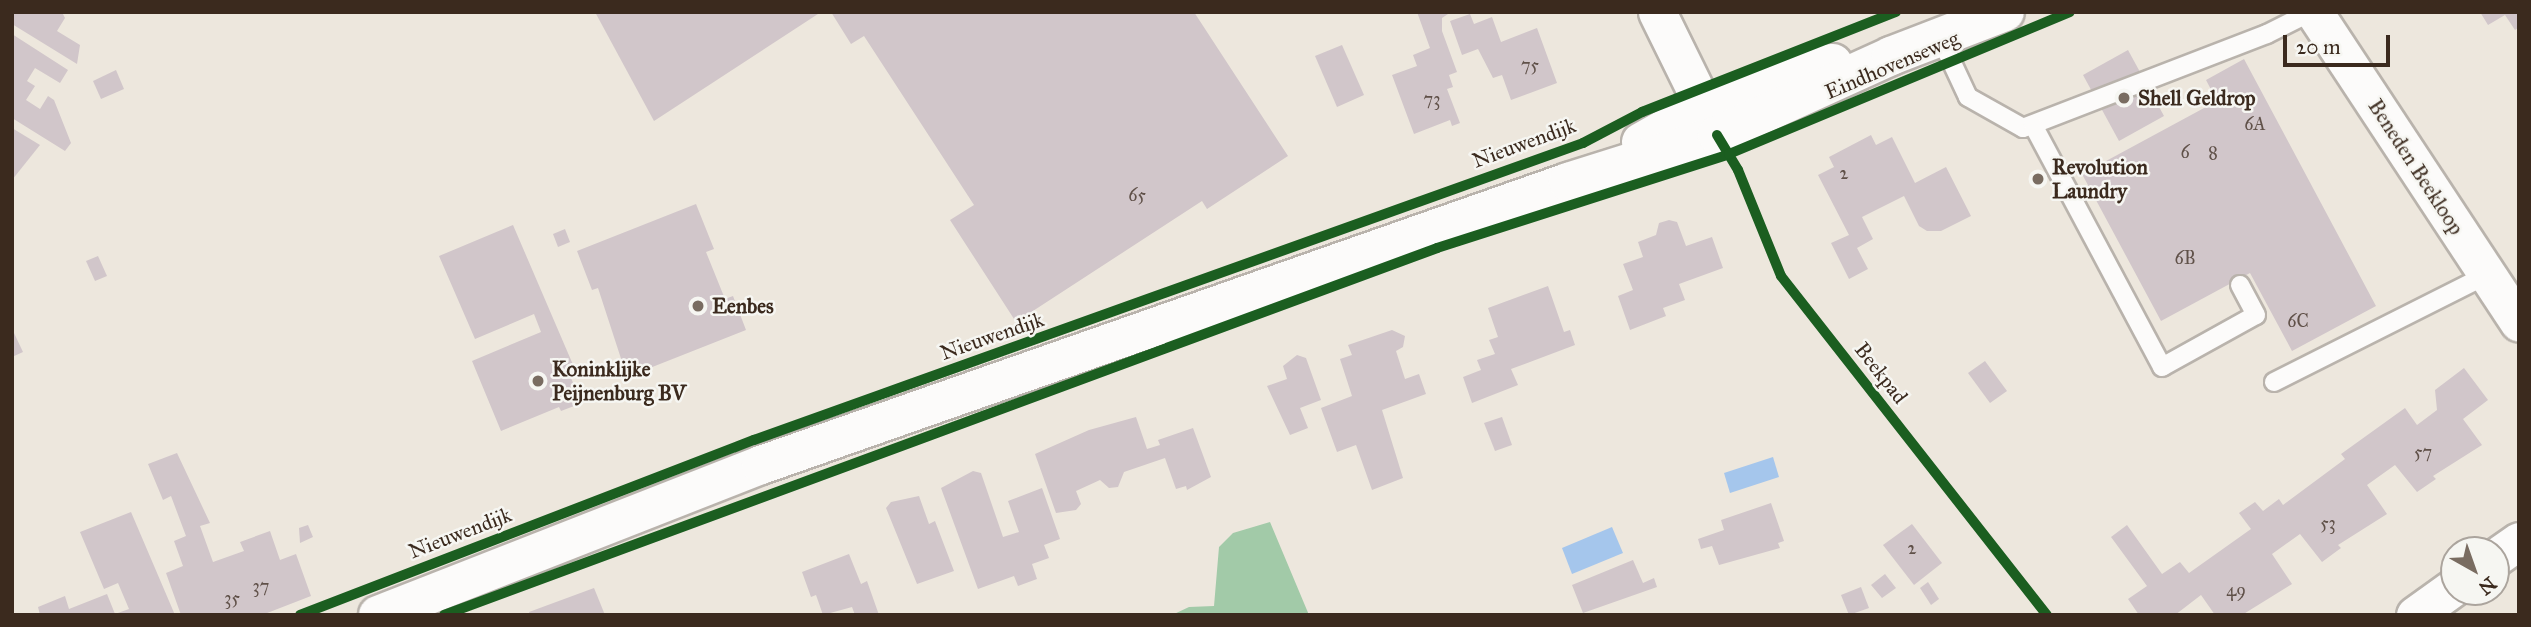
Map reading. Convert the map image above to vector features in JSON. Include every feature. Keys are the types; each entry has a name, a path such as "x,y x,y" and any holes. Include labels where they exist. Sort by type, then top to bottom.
{"main road":[{"name":"Eindhovenseweg","path":"1710,121 2005,12"},
{"path":"378,615 761,465 1568,182 1710,121"}],"street":[{"path":"1657,12 1710,121"},
{"name":"Beneden Beekloop","path":"2313,12 2519,323"},
{"path":"2414,615 2440,597"}],"lane":[{"path":"1940,37 1968,97 2023,128 2313,12"},
{"path":"2033,125 2162,366 2256,316 2240,285"},
{"path":"2274,382 2487,275"}],"green space":[{"path":"1270,522 1309,615 1172,615 1189,607 1214,606 1219,547 1233,533"}],"water":[{"path":"1773,457 1779,477 1730,493 1724,473"},
{"path":"1612,527 1623,553 1572,574 1562,548"}],"building":[{"path":"12,12 62,12 65,18 57,31 80,45 77,64 12,24"},
{"path":"595,12 821,12 654,121"},
{"path":"831,12 1194,12 1288,156 1207,209 1202,201 1016,322 950,220 974,205 864,36 851,44"},
{"path":"1417,12 1451,12 1442,18 1442,31 1457,72 1449,75 1453,87 1447,89 1460,123 1452,126 1450,120 1414,134 1392,75 1417,66 1413,55 1430,48"},
{"path":"2480,12 2519,12 2519,27 2515,30 2505,15 2488,25"},
{"path":"1470,14 1474,24 1492,17 1501,42 1537,28 1557,83 1511,100 1502,75 1493,78 1478,49 1462,55 1450,21"},
{"path":"12,34 68,70 60,83 35,68 27,81 35,86 26,100 40,109 48,96 54,100 71,143 65,151 12,118"},
{"path":"1342,45 1364,95 1337,107 1315,56"},
{"path":"2128,50 2164,116 2119,141 2083,75"},
{"path":"2244,59 2376,306 2292,351 2250,273 2161,321 2082,174 2217,101 2206,80"},
{"path":"116,70 124,89 101,99 93,81"},
{"path":"12,128 40,145 12,180"},
{"path":"1871,135 1876,145 1892,137 1915,183 1946,167 1971,216 1941,231 1927,231 1919,226 1904,196 1862,217 1873,239 1857,248 1868,269 1849,279 1831,243 1849,235 1818,175 1834,167 1829,157"},
{"path":"696,204 714,249 706,252 725,299 733,296 746,330 627,377 598,288 592,290 577,251"},
{"path":"1669,220 1677,222 1686,246 1712,237 1723,268 1679,284 1685,300 1663,308 1666,316 1630,330 1618,296 1633,290 1623,264 1643,257 1638,242 1656,235 1659,223"},
{"path":"513,225 574,367 567,369 582,403 561,411 559,407 501,431 472,361 541,332 534,314 475,339 439,256"},
{"path":"565,229 570,242 558,247 553,234"},
{"path":"98,256 107,276 95,281 86,261"},
{"path":"1548,286 1564,332 1570,330 1575,345 1511,369 1518,385 1472,403 1463,377 1481,370 1477,360 1495,354 1489,340 1498,337 1488,308"},
{"path":"1392,330 1405,336 1403,347 1396,351 1405,379 1419,374 1426,394 1382,410 1403,478 1372,490 1356,445 1337,452 1321,408 1352,396 1340,359 1352,355 1348,345"},
{"path":"14,333 23,352 12,357 12,334"},
{"path":"1297,355 1306,358 1321,400 1300,408 1308,428 1290,435 1267,386 1287,379 1283,366"},
{"path":"1985,361 2007,391 1990,403 1968,373"},
{"path":"2464,368 2488,400 2463,419 2482,445 2433,476 2436,479 2417,492 2395,465 2367,485 2387,514 2338,545 2341,548 2322,562 2300,534 2272,554 2292,584 2242,615 2215,615 2201,595 2175,615 2139,615 2128,599 2147,586 2111,537 2127,525 2162,574 2180,562 2189,573 2251,529 2239,513 2255,502 2263,511 2279,499 2283,505 2345,459 2341,454 2405,408 2417,425 2437,410 2435,390"},
{"path":"1136,417 1147,449 1160,445 1158,440 1193,428 1211,477 1187,490 1186,486 1176,489 1165,458 1124,472 1118,487 1109,488 1100,480 1076,491 1081,504 1076,510 1056,513 1035,454 1089,430"},
{"path":"1502,417 1512,445 1495,451 1484,423"},
{"path":"177,453 210,523 200,526 213,562 244,551 240,542 270,531 280,560 296,554 311,596 262,615 181,615 166,573 183,566 174,541 186,536 171,496 163,500 148,464"},
{"path":"973,471 981,473 1003,537 1019,532 1008,501 1042,488 1060,539 1044,545 1049,558 1032,564 1037,579 1018,586 1014,576 978,589 941,488"},
{"path":"919,496 929,524 935,521 954,571 917,584 886,508 891,502"},
{"path":"1771,503 1784,541 1778,543 1780,548 1719,565 1712,546 1701,549 1698,539 1724,530 1721,520"},
{"path":"131,512 175,615 40,615 38,607 65,596 69,609 107,594 115,614 129,609 118,583 104,589 80,532"},
{"path":"1912,524 1942,563 1914,585 1883,545"},
{"path":"308,525 313,537 300,543 299,528"},
{"path":"849,554 861,584 867,581 879,615 855,615 852,607 823,615 816,595 811,597 802,572"},
{"path":"1633,560 1643,583 1654,578 1657,587 1583,613 1572,585"},
{"path":"1885,574 1896,588 1882,598 1871,585"},
{"path":"1928,582 1939,599 1931,605 1920,588"},
{"path":"1861,587 1869,608 1849,615 1841,595"},
{"path":"594,588 605,615 530,615 529,612"}],"cycle path":[{"name":"Nieuwendijk","path":"300,615 754,440 1583,143 1642,112 1896,12"},
{"path":"444,615 1437,248 1729,154 2070,12"},
{"name":"Beekpad","path":"1717,135 1738,170 1781,276 2047,615"}],"place":[{"name":"Shell Geldrop","path":"2124,98"},
{"name":"Revolution Laundry","path":"2038,179"},
{"name":"Eenbes","path":"698,306"},
{"name":"Koninklijke Peijnenburg BV","path":"538,381"}]}
